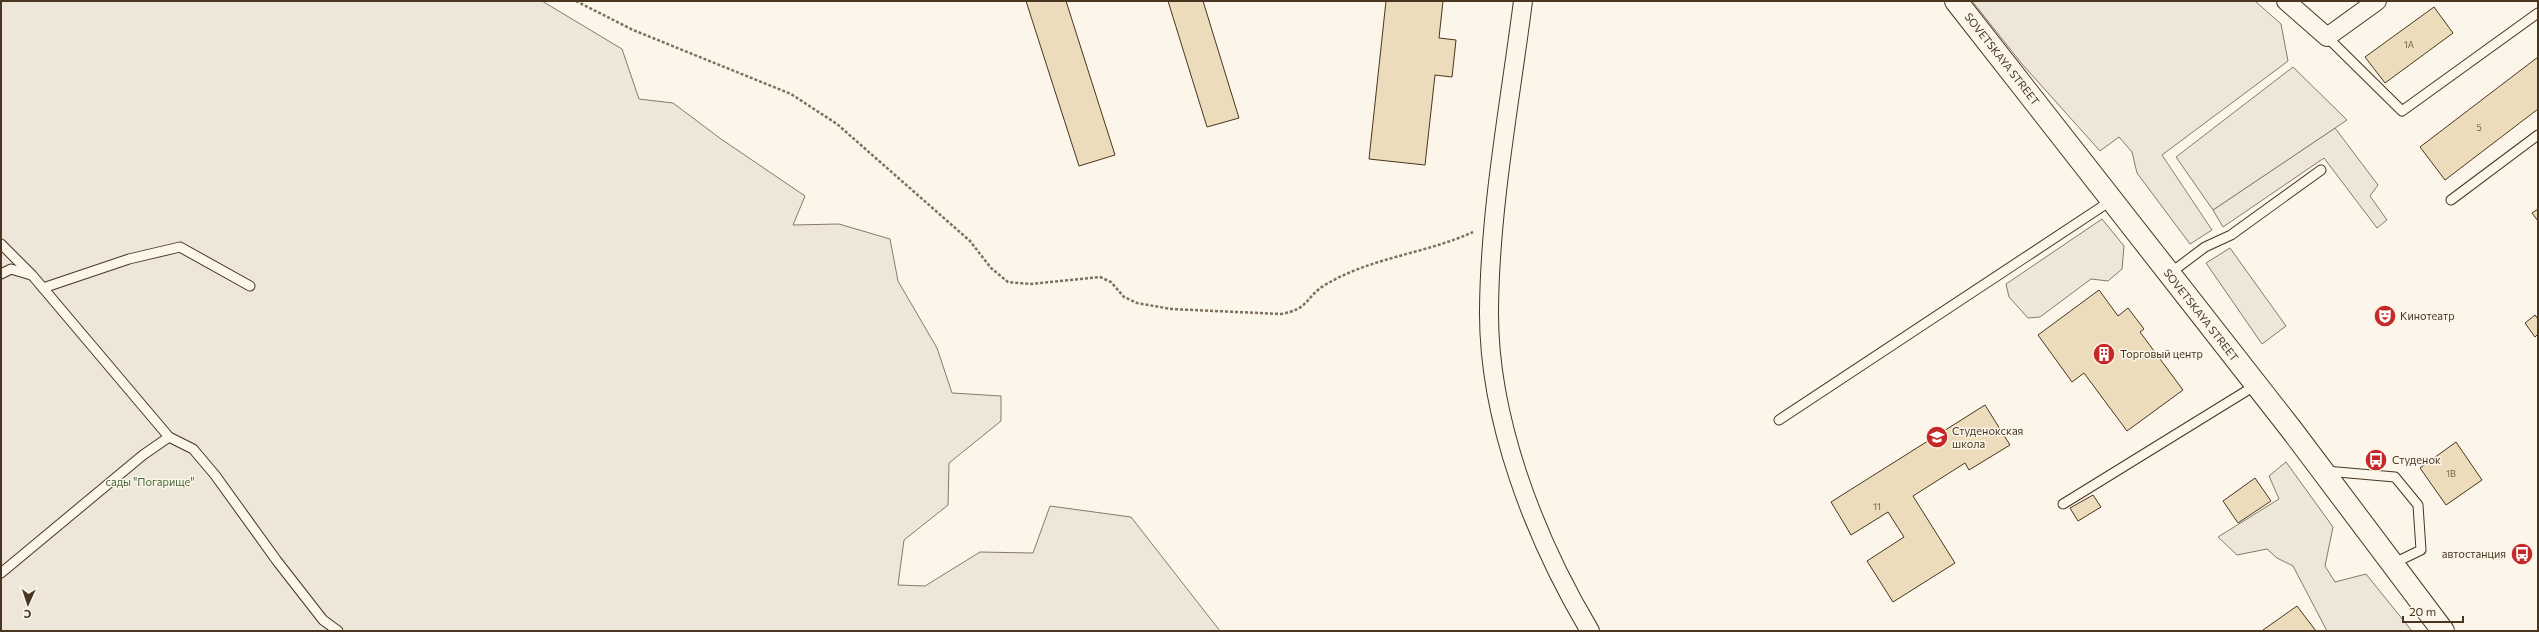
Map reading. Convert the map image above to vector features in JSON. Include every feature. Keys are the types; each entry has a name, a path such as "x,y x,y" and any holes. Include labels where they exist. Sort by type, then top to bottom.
{"street":[{"path":"1523,1 1496,212 1489,311 1494,378 1506,430 1533,515 1568,594 1590,631"},
{"name":"SOVETSKAYA STREET","path":"1956,1 2323,471 2443,631"},
{"path":"2286,1 2327,36 2377,1"}],"lane":[{"path":"2327,36 2402,111 2538,12"},
{"path":"2451,200 2538,135"},
{"path":"2169,274 2205,247 2231,235 2321,170"},
{"path":"1779,420 2112,200"},
{"path":"1,244 32,275 169,437 193,449 215,475 281,567 323,620 336,631"},
{"path":"43,288 129,259 180,247 250,286"},
{"path":"1,274 11,269 32,275"},
{"path":"2063,504 2256,385"},
{"path":"1,573 144,455 169,437"},
{"path":"2323,471 2395,477 2418,505 2421,550 2392,564"}],"path":[{"path":"576,1 633,30 791,94 837,124 970,241 991,268 1008,282 1030,284 1100,277 1111,282 1124,298 1171,309 1281,314 1296,312 1323,286 1348,273 1360,267 1461,238 1473,232 1496,212"}],"green space":[{"name":"сады \"Погарище\"","path":"1,1 542,1 622,49 639,99 673,103 721,139 805,196 793,225 839,224 890,239 898,281 937,348 952,393 1001,396 1001,421 949,463 948,505 904,540 898,585 925,586 980,552 1033,553 1050,506 1131,517 1220,631 1,631"},
{"path":"1972,1 2255,1 2281,24 2288,61 2162,155 2212,230 2190,244 2137,173 2132,152 2119,137 2100,151 2022,64"},
{"path":"2335,128 2378,185 2370,196 2387,220 2377,228 2324,158 2223,227 2213,210"},
{"path":"2102,219 2124,246 2122,269 2108,281 2091,279 2040,317 2028,318 2009,297 2006,284"},
{"path":"2230,248 2286,326 2262,344 2206,263"},
{"path":"2286,462 2333,527 2325,566 2335,582 2366,574 2412,631 2327,631 2293,566 2277,558 2267,549 2237,555 2218,537 2279,499 2269,476"}],"shaded area":[{"path":"2293,67 2347,120 2213,210 2176,157"}],"building":[{"path":"1026,1 1066,1 1115,155 1079,166"},
{"path":"1168,1 1203,1 1239,118 1207,127"},
{"path":"1386,1 1443,1 1439,38 1456,40 1452,77 1435,75 1425,165 1369,159"},
{"path":"2434,7 2453,33 2385,83 2365,57"},
{"path":"2538,57 2538,109 2445,180 2420,147"},
{"path":"2538,209 2538,221 2532,213"},
{"name":"Торговый центр","path":"2099,290 2118,316 2128,308 2144,329 2140,332 2183,390 2127,431 2084,373 2072,382 2038,335"},
{"path":"2535,315 2538,319 2538,334 2535,337 2525,323"},
{"path":"1985,405 2010,445 1969,470 1965,463 1913,496 1955,563 1893,602 1867,561 1904,537 1888,512 1851,535 1831,502"},
{"path":"2456,442 2482,480 2446,505 2420,468"},
{"path":"2255,478 2271,501 2238,523 2223,501"},
{"path":"2093,495 2101,507 2078,521 2070,508"},
{"path":"2297,606 2316,631 2263,630"}],"place":[{"name":"Кинотеатр","path":"2385,316"},
{"name":"Торговый центр","path":"2104,354"},
{"name":"Студенокская школа","path":"1937,437"},
{"name":"Студенок","path":"2376,460"},
{"name":"автостанция","path":"2522,554"}]}
